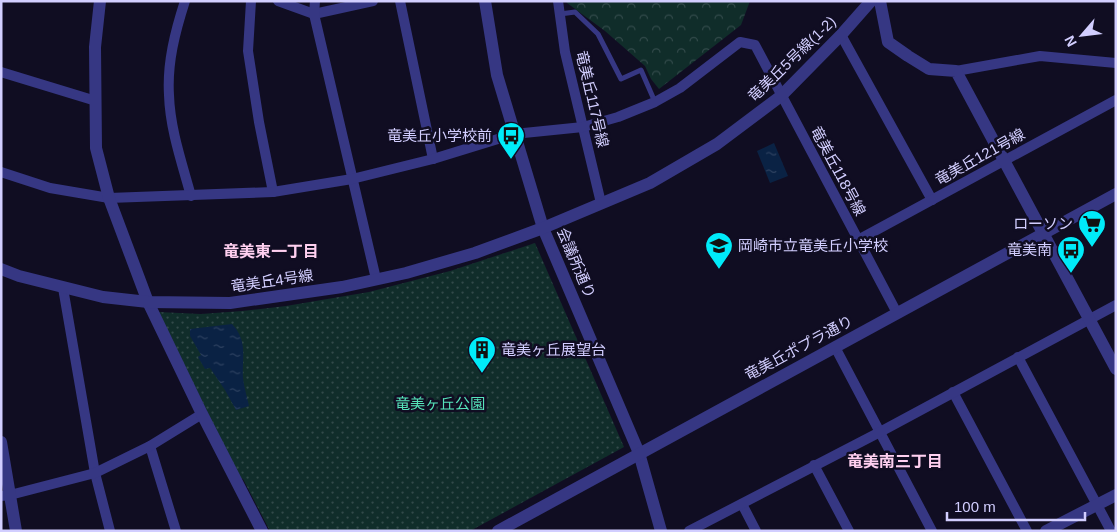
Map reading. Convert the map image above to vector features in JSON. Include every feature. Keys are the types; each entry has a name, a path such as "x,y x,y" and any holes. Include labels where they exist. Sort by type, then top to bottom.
{"street":[{"path":"100,1 95,48 96,148 109,198 148,302 202,414 262,531"},
{"path":"185,1 176,30 170,65 169,95 174,131 191,196"},
{"path":"251,1 248,51 272,192"},
{"path":"278,1 314,14 373,1"},
{"path":"315,1 314,14 376,279"},
{"path":"400,1 432,159"},
{"name":"会議所通り","path":"485,1 497,75 543,228 639,453 662,531"},
{"name":"竜美丘117号線","path":"558,1 565,52 601,203"},
{"name":"竜美丘5号線(1-2)","path":"543,228 650,183 697,157 740,129 781,96 841,35 871,1"},
{"path":"880,1 888,42 929,69 956,71 1040,56 1116,63"},
{"path":"841,35 932,200"},
{"name":"竜美丘118号線","path":"655,102 680,88 740,42 755,45 897,313"},
{"path":"956,71 1116,369"},
{"path":"1,72 96,101"},
{"name":"竜美丘121号線","path":"858,240 1116,100"},
{"path":"1,172 50,188 109,198 272,192 352,180 432,159 514,134 583,127 618,117 655,102"},
{"name":"竜美丘ポプラ通り","path":"498,531 1116,194"},
{"name":"竜美丘4号線","path":"1,269 19,276 103,297 148,302 230,303 308,293 406,272 475,253 543,228"},
{"path":"63,288 95,473 110,531"},
{"path":"689,531 880,432 1116,305"},
{"path":"835,347 932,531"},
{"path":"1018,357 1111,531"},
{"path":"953,392 1027,531"},
{"path":"6,495 95,473 150,446 202,414"},
{"path":"1,442 6,495 16,531"},
{"path":"150,446 176,531"},
{"path":"814,465 849,531"},
{"path":"1046,531 1116,494"},
{"path":"742,504 756,531"}],"lane":[{"path":"560,14 575,12 598,34 621,79 641,70 655,102"}],"green space":[{"path":"566,1 750,1 741,25 659,89 651,79 645,66 605,31"},
{"name":"竜美ヶ丘公園","path":"535,243 624,447 470,531 270,531 243,479 240,478 158,312 201,314 242,311 286,306 369,292 450,271"}],"water":[{"path":"774,143 788,176 770,183 757,151"},
{"path":"232,324 237,330 242,343 243,378 249,406 236,410 210,368 205,369 198,357 201,355 190,336 190,329"}],"place":[{"name":"竜美丘小学校前","path":"511,160"},
{"name":"ローソン","path":"1092,248"},
{"name":"岡崎市立竜美丘小学校","path":"719,270"},
{"name":"竜美南","path":"1071,274"},
{"name":"竜美ヶ丘展望台","path":"482,374"}],"district":[{"name":"竜美東一丁目","path":"271,251"},
{"name":"竜美南三丁目","path":"895,461"}]}
